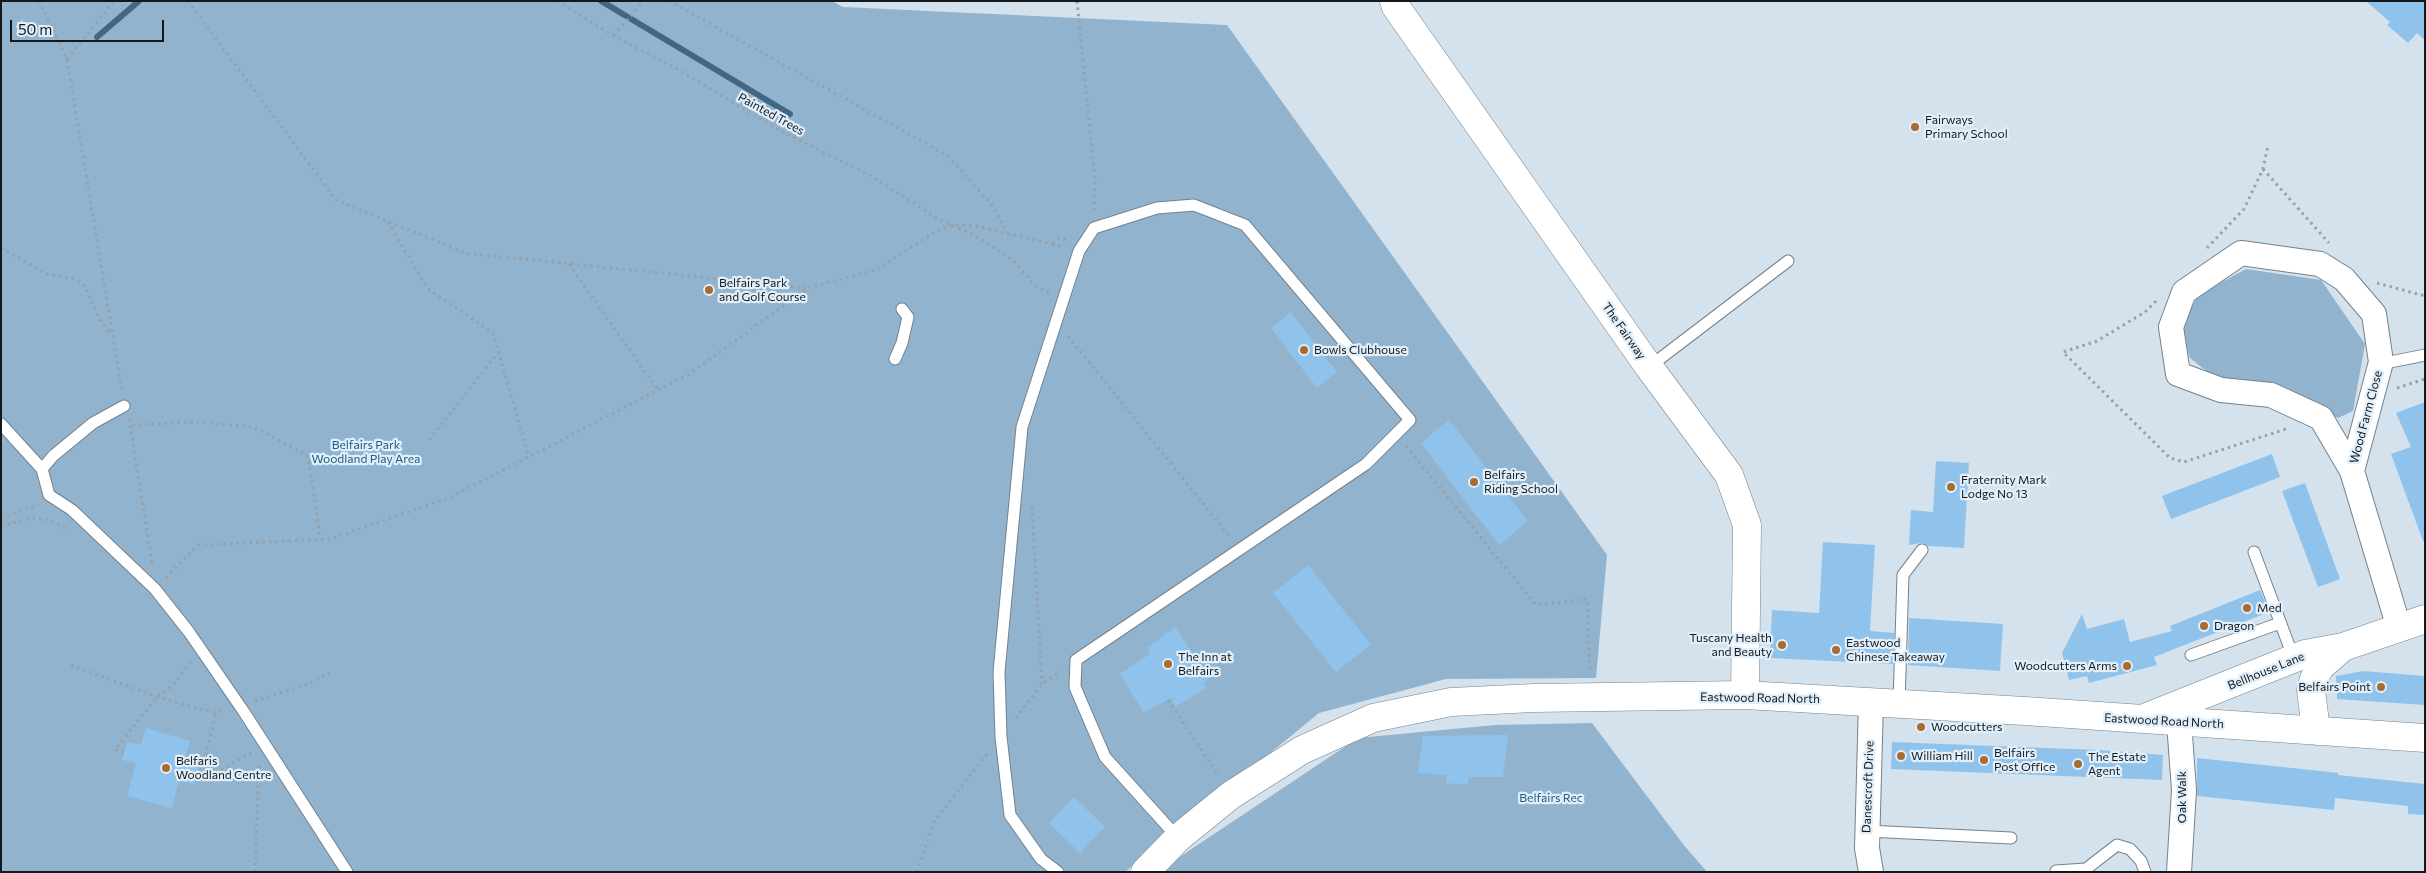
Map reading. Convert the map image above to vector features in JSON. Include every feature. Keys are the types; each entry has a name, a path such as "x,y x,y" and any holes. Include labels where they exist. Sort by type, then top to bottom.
{"street":[{"name":"The Fairway","path":"1394,1 1396,7 1649,367 1729,475 1747,526 1745,695"},
{"name":"Wood Farm Close","path":"2352,470 2380,364 2374,314 2344,279 2320,264 2241,253 2184,292 2171,327 2178,374 2221,390 2271,395 2320,418 2352,470 2399,628"},
{"name":"Bellhouse Lane","path":"2139,720 2289,660 2343,647 2425,620"},
{"path":"2316,731 2311,690 2314,679 2320,667 2343,647"},
{"path":"2289,660 2314,679"},
{"path":"2227,686 2230,725"},
{"name":"Eastwood Road North","path":"1144,872 1178,838 1231,795 1302,750 1373,718 1451,702 1745,695 1899,703 2425,738"},
{"name":"Danescroft Drive","path":"1871,702 1866,831 1866,848 1871,872"},
{"name":"Oak Walk","path":"2178,722 2184,790 2179,872"}],"lane":[{"path":"1058,872 1041,859 1010,815 1001,737 999,672 1022,426 1079,251 1094,228 1157,208 1194,205 1245,225 1410,420 1366,464 1076,660 1075,687 1106,757 1178,838"},
{"path":"1649,367 1788,261"},
{"path":"895,359 902,343 908,317 902,309"},
{"path":"2380,364 2425,355"},
{"path":"42,469 53,456 93,423 124,406"},
{"path":"1,424 42,469 49,495 72,510 155,589 189,632 347,872"},
{"path":"1899,703 1903,575 1922,550"},
{"path":"2254,552 2280,623 2289,660"},
{"path":"2191,655 2280,623"},
{"path":"1866,831 2011,838"},
{"path":"2056,871 2086,869 2117,845 2130,849 2140,861 2145,872"}],"path":[{"path":"39,1 67,59 124,406 132,425 155,589"},
{"path":"67,59 114,1"},
{"path":"188,1 336,200 464,253 808,288"},
{"name":"Painted Trees","path":"557,1 614,36 677,69 779,130 871,176 937,218 979,238 1012,259 1035,286 1064,301"},
{"path":"614,36 643,1"},
{"path":"669,1 948,156 993,206 1007,233"},
{"path":"1078,1 1096,179 1094,228"},
{"path":"2263,168 2334,249"},
{"path":"388,221 427,288 493,333 529,457"},
{"path":"155,589 198,545 331,539 453,496 689,374 808,288 878,269 936,231 953,225 976,226 1079,251"},
{"path":"1,248 47,274 75,279 85,286 100,320 112,335"},
{"path":"568,263 658,390"},
{"path":"2374,283 2425,296"},
{"path":"1057,322 1240,550"},
{"path":"429,440 499,353"},
{"path":"132,425 195,422 253,427 307,455 314,486 320,539"},
{"path":"1396,434 1536,605 1587,600 1592,698"},
{"path":"1,518 37,507 49,495"},
{"path":"1032,504 1042,684"},
{"path":"1,526 32,518 50,520 71,532"},
{"path":"124,752 116,750 158,697 174,685 190,662"},
{"path":"71,665 158,697 216,713 310,683 331,672"},
{"path":"1168,700 1231,795"},
{"path":"216,713 199,773 210,776 253,753 260,738"},
{"path":"255,872 259,763"}],"green space":[{"name":"Belfairs Park and Golf Course","path":"1,1 832,1 843,7 1227,25 1607,555 1596,678 1446,679 1319,713 1125,872 1,872"},
{"path":"2246,269 2321,280 2365,344 2353,411 2338,418 2283,388 2220,382 2190,358 2181,329 2198,295"},
{"name":"Belfairs Rec","path":"1592,723 1683,844 1707,872 1157,872 1358,738 1495,725"}],"building":[{"path":"2366,1 2425,1 2425,40 2417,33 2408,43 2387,25 2390,22"},
{"name":"Bowls Clubhouse","path":"1291,312 1337,372 1317,388 1271,328"},
{"path":"2425,402 2425,541 2423,541 2391,454 2411,447 2396,413"},
{"name":"Belfairs Riding School","path":"1449,420 1528,521 1499,545 1421,443"},
{"path":"2272,454 2280,477 2171,519 2162,496"},
{"name":"Fraternity Mark Lodge No 13","path":"1936,461 1969,463 1964,548 1928,546 1922,543 1909,545 1911,510 1933,512"},
{"path":"2305,483 2340,579 2318,587 2282,491"},
{"path":"1823,542 1875,545 1870,631 1894,633 1893,664 1770,658 1772,610 1819,613"},
{"path":"1308,565 1371,645 1336,672 1273,593"},
{"path":"2260,590 2269,612 2154,657 2157,665 2089,683 2087,676 2069,680 2062,653 2082,614 2087,629 2124,619 2130,642 2172,631 2170,626"},
{"path":"1909,618 2003,624 2000,671 1908,665"},
{"name":"The Inn at Belfairs","path":"1175,627 1210,678 1204,683 1206,688 1175,707 1171,698 1144,713 1120,674 1150,654 1147,648"},
{"name":"Belfairs Point","path":"2363,671 2425,676 2425,705 2337,699 2336,676"},
{"name":"Belfaris Woodland Centre","path":"146,728 190,741 185,758 200,762 194,784 179,780 172,808 127,796 136,763 122,760 127,742 141,745"},
{"path":"1508,735 1503,777 1469,777 1467,785 1446,783 1447,775 1418,773 1423,736"},
{"path":"1892,742 2099,750 2163,755 2162,780 1891,769"},
{"path":"2197,758 2425,784 2425,815 2408,814 2408,806 2335,798 2334,810 2197,796"},
{"path":"1074,797 1105,827 1080,853 1049,823"}],"waterway":[{"path":"97,37 139,1"},
{"path":"601,1 790,114"}],"place":[{"name":"Fairways Primary School","path":"1915,127"},
{"name":"Belfairs Park and Golf Course","path":"709,290"},
{"name":"Bowls Clubhouse","path":"1304,350"},
{"name":"Belfairs Riding School","path":"1474,482"},
{"name":"Fraternity Mark Lodge No 13","path":"1951,487"},
{"name":"Med","path":"2247,608"},
{"name":"Dragon","path":"2204,626"},
{"name":"Tuscany Health and Beauty","path":"1782,645"},
{"name":"Eastwood Chinese Takeaway","path":"1836,650"},
{"name":"The Inn at Belfairs","path":"1168,664"},
{"name":"Woodcutters Arms","path":"2127,666"},
{"name":"Belfairs Point","path":"2381,687"},
{"name":"Woodcutters","path":"1921,727"},
{"name":"William Hill","path":"1901,756"},
{"name":"Belfairs Post Office","path":"1984,760"},
{"name":"The Estate Agent","path":"2078,764"},
{"name":"Belfaris Woodland Centre","path":"166,768"}],"park label":[{"name":"Belfairs Park Woodland Play Area","path":"366,452"}]}
